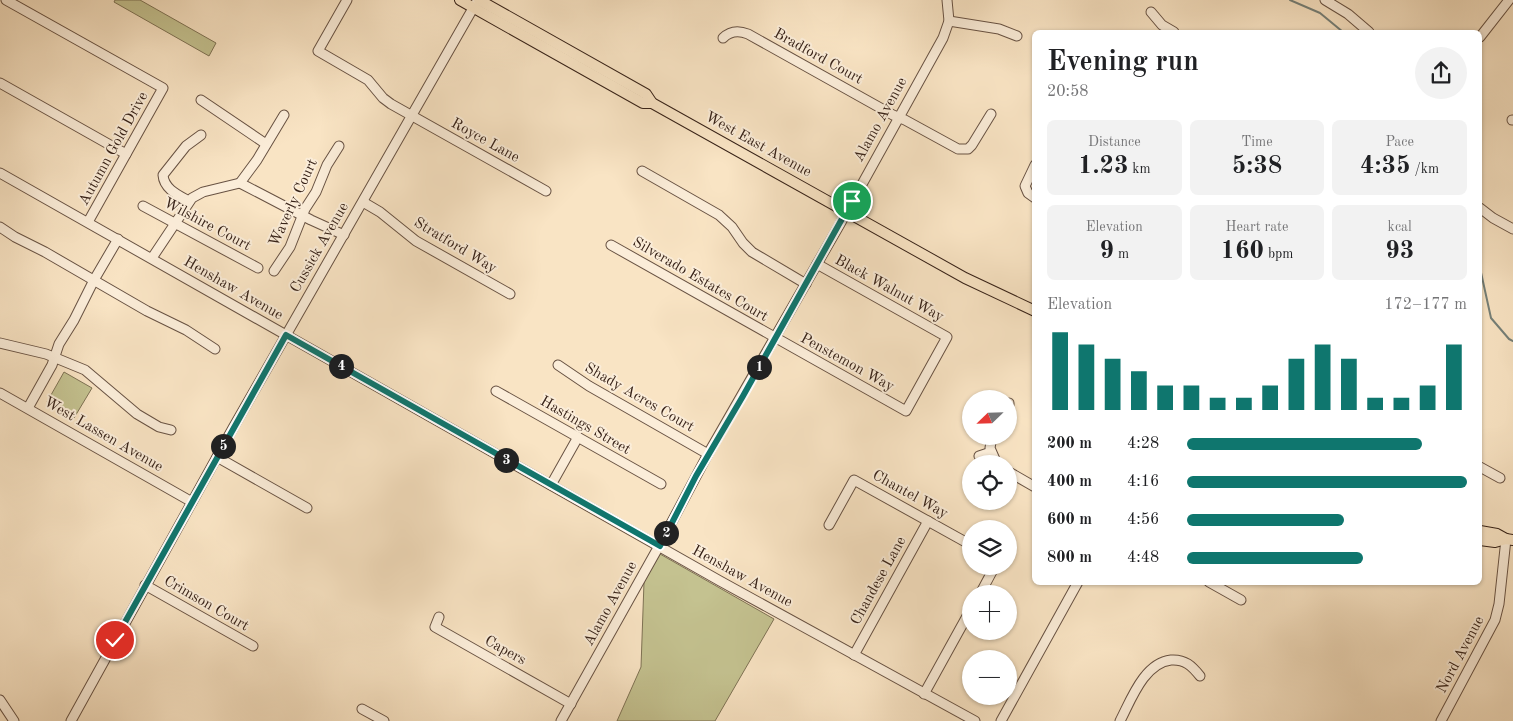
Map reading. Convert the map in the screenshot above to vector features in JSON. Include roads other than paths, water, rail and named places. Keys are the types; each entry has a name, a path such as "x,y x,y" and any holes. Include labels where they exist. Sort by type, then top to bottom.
{"main road":[{"name":"West East Avenue","path":"460,0 476,2 646,94 652,103 846,212 980,287 1032,311"},
{"path":"1482,531 1496,534 1509,540"},
{"path":"1482,540 1495,542 1509,540"}],"street":[{"name":"Autumn Gold Drive","path":"6,0 163,88 88,222"},
{"name":"Royce Lane","path":"347,0 318,51 362,76 372,84 386,102 546,192"},
{"name":"Alamo Avenue","path":"561,721 660,546 708,454 806,284 943,38 949,21 947,0"},
{"path":"1326,0 1348,14 1367,30"},
{"path":"1482,34 1509,0"},
{"name":"Cussick Avenue","path":"71,721 217,457 476,2"},
{"path":"1151,12 1162,25 1171,30"},
{"path":"949,21 999,29 1017,36"},
{"name":"Bradford Court","path":"723,38 728,33 735,31 748,34 898,118 962,150 968,149 974,142 991,114"},
{"path":"0,83 126,154"},
{"path":"201,100 266,144"},
{"path":"240,183 284,115"},
{"path":"189,201 168,186 164,181 163,175 186,146 201,135"},
{"name":"Waverly Court","path":"274,271 290,247 304,209 316,192 327,165 339,146"},
{"path":"642,171 719,215 732,227 752,252 806,284"},
{"path":"1032,171 1026,182 1026,189 1032,196"},
{"name":"Henshaw Avenue","path":"0,173 551,485 975,721"},
{"path":"152,258 189,201 203,192 240,183 302,216 344,234"},
{"name":"Stratford Way","path":"363,202 380,212 411,238 510,294"},
{"name":"Wilshire Court","path":"144,206 258,268"},
{"path":"1482,210 1513,230"},
{"path":"0,226 15,237 147,311 186,330 215,349"},
{"path":"28,408 94,280 118,239"},
{"name":"Silverado Estates Court","path":"611,245 775,338"},
{"name":"Black Walnut Way","path":"817,264 947,337 906,411"},
{"name":"Penstemon Way","path":"775,338 906,411"},
{"path":"0,343 23,347 55,357 85,370 137,414 159,427 171,430"},
{"name":"Shady Acres Court","path":"558,365 589,386 708,454"},
{"name":"Hastings Street","path":"496,391 661,484"},
{"name":"West Lassen Avenue","path":"0,393 192,502"},
{"path":"551,485 578,438"},
{"path":"991,445 992,455"},
{"path":"982,455 991,452"},
{"path":"217,457 307,508"},
{"path":"1482,468 1500,478"},
{"path":"1017,477 1032,485"},
{"name":"Chantel Way","path":"829,525 854,480 962,540"},
{"name":"Chandese Lane","path":"854,655 928,522"},
{"name":"Nord Avenue","path":"1441,721 1495,620 1509,540"},
{"name":"Crimson Court","path":"145,585 253,646"},
{"path":"1001,721 1076,585"},
{"path":"1215,585 1241,600"},
{"name":"Capers","path":"439,617 435,627 571,704"},
{"path":"924,694 962,625"},
{"path":"1120,721 1144,678 1155,666 1172,660 1184,661 1200,676"},
{"path":"0,700 14,721"},
{"path":"362,708 384,721"}],"waterway":[{"path":"1290,0 1320,13 1341,30"},
{"path":"1482,277 1491,318 1509,339 1513,341"}]}
